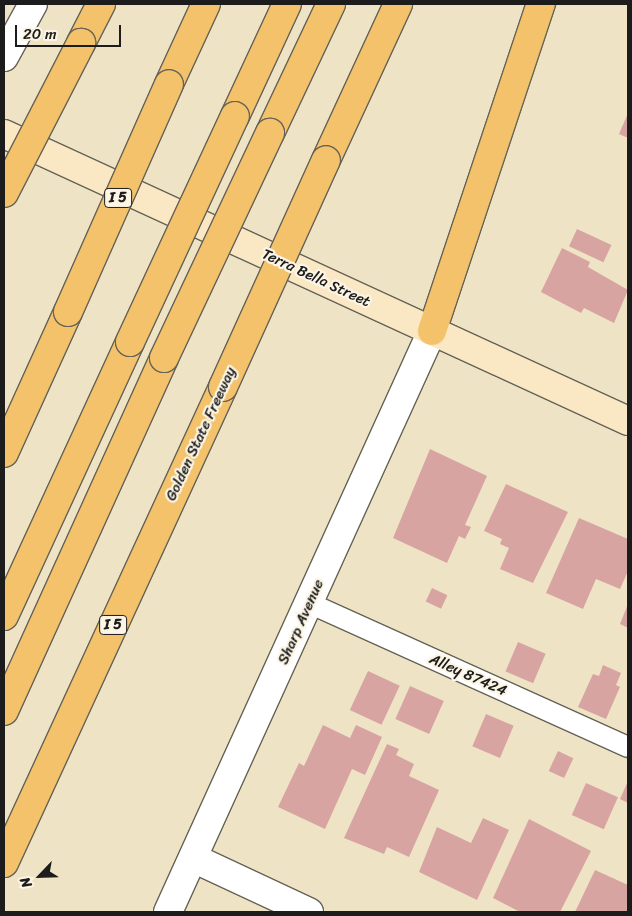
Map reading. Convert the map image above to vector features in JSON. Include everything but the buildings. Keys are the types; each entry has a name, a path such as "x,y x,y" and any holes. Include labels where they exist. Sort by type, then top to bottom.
{"highway":[{"path":"4,193 100,4"},
{"name":"I 5","path":"4,453 206,4"},
{"path":"4,616 287,4"},
{"path":"4,711 164,358 331,4"},
{"name":"Golden State Freeway","path":"4,864 398,4"},
{"path":"432,331 541,4"}],"main road":[{"name":"Terra Bella Street","path":"4,134 628,421"}],"street":[{"path":"4,57 33,4"},
{"name":"Sharp Avenue","path":"168,912 432,331"},
{"path":"193,858 309,912"}],"lane":[{"name":"Alley 87424","path":"309,603 628,747"}]}
